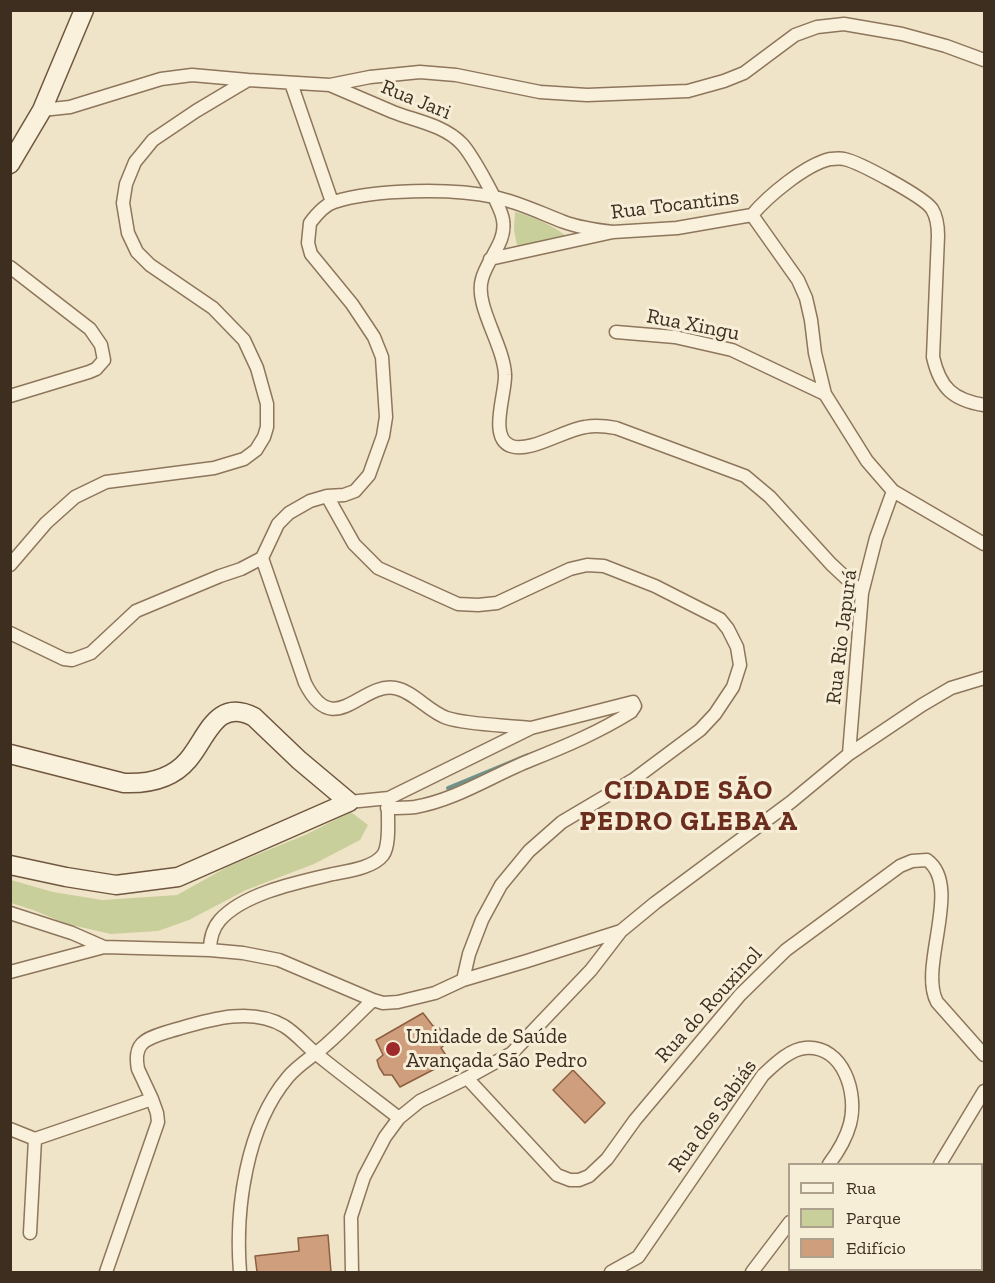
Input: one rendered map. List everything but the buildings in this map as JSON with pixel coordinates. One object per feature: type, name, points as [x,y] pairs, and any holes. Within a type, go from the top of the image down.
[{"type":"street","points":[[10,164],[42,110],[65,53],[85,13]]},
{"type":"street","points":[[42,110],[70,107],[161,79],[192,75],[330,85],[378,76],[420,72],[456,75],[540,92],[587,95],[688,91],[724,81],[744,72],[795,36],[818,27],[844,24],[902,34],[946,46],[984,60]]},
{"type":"street","points":[[10,564],[46,523],[75,497],[106,482],[214,468],[244,459],[256,450],[264,437],[267,427],[267,404],[257,369],[244,340],[213,308],[150,265],[137,252],[128,233],[123,203],[126,183],[135,162],[153,140],[248,80]]},
{"type":"street","points":[[291,83],[332,202]]},
{"type":"street","name":"Rua Jari","points":[[330,85],[394,112],[432,124],[450,134],[468,151],[493,197],[503,219],[503,229],[496,251],[490,259],[481,282],[481,292],[505,373],[498,427],[504,442],[520,448],[586,426],[604,426],[616,428],[734,471],[765,492],[800,527],[831,564],[862,593]]},
{"type":"street","name":"Rua Tocantins","points":[[490,259],[613,232],[677,228],[752,215],[761,204],[802,171],[813,165],[842,158],[855,162],[927,203],[937,220],[933,357],[936,369],[948,390],[958,399],[984,405]]},
{"type":"street","points":[[10,633],[64,659],[72,660],[83,657],[104,643],[136,611],[241,569],[262,558],[278,524],[289,513],[310,501],[355,491],[369,475],[386,417],[384,371],[380,350],[352,304],[318,265],[311,254],[308,243],[310,223],[332,202],[402,192],[435,192],[493,197],[521,204],[588,229],[613,232]]},
{"type":"street","points":[[752,215],[798,280],[806,298],[825,394],[867,461],[893,491],[984,544]]},
{"type":"street","points":[[10,267],[90,329],[101,345],[104,360],[96,369],[89,372],[10,396]]},
{"type":"street","name":"Rua Xingu","points":[[616,332],[675,337],[732,350],[825,394]]},
{"type":"street","name":"Rua Rio Japurá","points":[[849,754],[862,593],[876,538],[893,491]]},
{"type":"street","points":[[327,496],[354,544],[378,568],[458,604],[497,603],[570,569],[587,565],[604,566],[655,586],[720,619],[728,629],[736,647],[740,665],[733,687],[716,714],[700,730],[633,780],[562,822],[529,851],[501,885],[482,920],[469,954],[463,980]]},
{"type":"street","points":[[262,558],[305,683],[311,694],[324,706],[335,708],[356,702],[378,690],[396,688],[450,719],[531,728]]},
{"type":"street","points":[[352,1272],[351,1217],[364,1177],[385,1137],[399,1118],[420,1101],[499,1061],[525,1041],[591,970],[621,931],[791,802],[849,754],[951,688],[984,678]]},
{"type":"street","points":[[10,865],[116,885],[178,877],[349,802],[388,803],[414,807],[434,802],[581,740],[631,712],[635,706],[633,702],[622,704],[531,728],[388,803]]},
{"type":"street","points":[[10,754],[124,783],[140,784],[154,781],[179,768],[188,760],[207,730],[218,718],[227,713],[246,712],[349,802]]},
{"type":"street","points":[[210,950],[212,935],[219,921],[241,904],[261,894],[305,880],[374,863],[379,859],[387,845],[388,803]]},
{"type":"street","name":"Rua do Rouxinol","points":[[467,1078],[556,1175],[570,1180],[579,1180],[589,1176],[608,1159],[635,1120],[740,995],[786,950],[900,866],[921,860],[927,860],[939,872],[939,930],[931,982],[932,993],[937,1002],[984,1055]]},
{"type":"street","points":[[10,913],[72,933],[104,947]]},
{"type":"street","points":[[10,972],[104,947],[210,950],[279,960],[383,1003],[414,999],[435,993],[463,980],[621,931]]},
{"type":"street","points":[[240,1272],[238,1243],[244,1183],[263,1118],[277,1091],[289,1075],[373,1000]]},
{"type":"street","points":[[106,1272],[156,1131],[157,1113],[136,1062],[138,1047],[144,1041],[157,1035],[212,1020],[250,1017],[281,1024],[399,1118]]},
{"type":"street","name":"Rua dos Sabiás","points":[[611,1272],[639,1257],[763,1075],[780,1060],[804,1048],[815,1049],[838,1060],[851,1090],[850,1123],[841,1147],[830,1163]]},
{"type":"street","points":[[941,1163],[984,1091]]},
{"type":"street","points":[[10,1129],[35,1139],[152,1099]]},
{"type":"street","points":[[30,1233],[35,1139]]},
{"type":"street","points":[[753,1272],[788,1223]]},
{"type":"green space","points":[[515,212],[542,221],[566,236],[536,244],[517,245],[514,230]]},
{"type":"green space","points":[[351,812],[368,825],[360,840],[314,864],[246,890],[189,920],[158,931],[111,934],[67,924],[11,903],[11,880],[53,892],[102,900],[177,895],[229,866],[305,835]]},
{"type":"waterway","points":[[448,788],[528,755]]},
{"type":"place","name":"Unidade de Saúde Avançada São Pedro","points":[[393,1049]]},
{"type":"district","name":"CIDADE SÃO PEDRO GLEBA A","points":[[689,806]]}]
